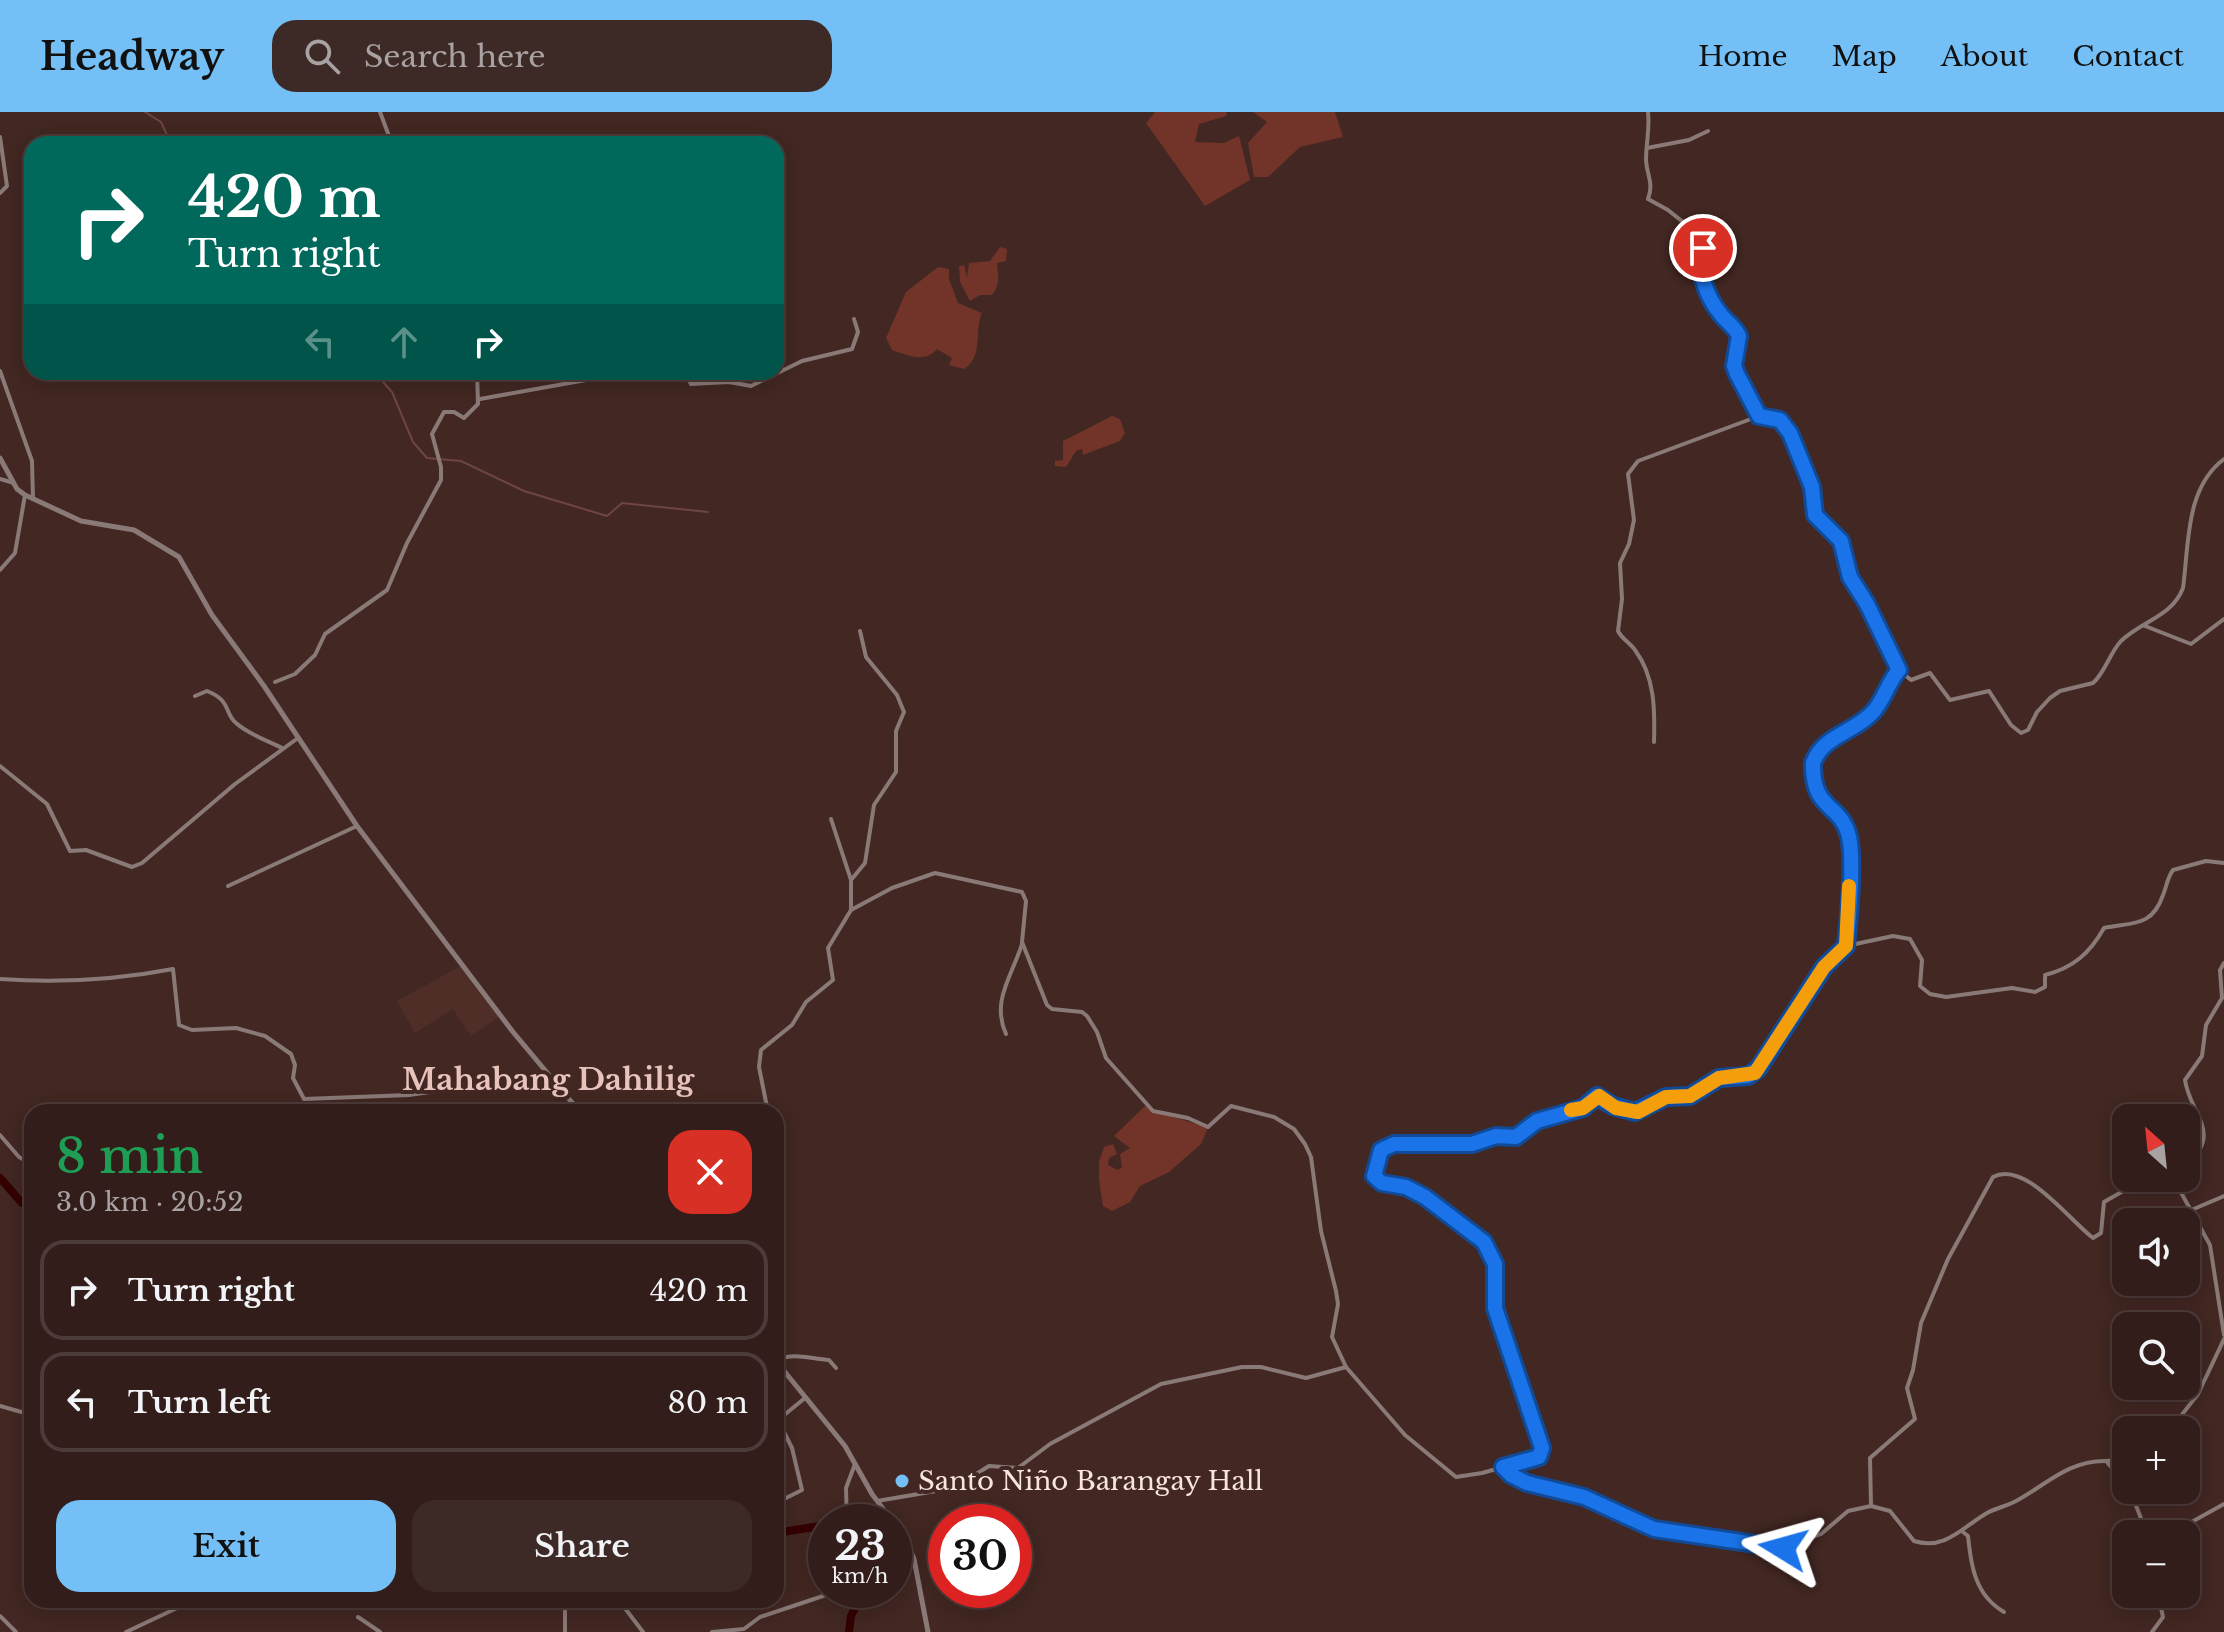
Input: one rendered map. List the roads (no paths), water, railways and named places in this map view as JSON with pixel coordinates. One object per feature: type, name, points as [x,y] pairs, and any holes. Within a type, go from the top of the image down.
[{"type":"street","points":[[380,112],[389,136]]},
{"type":"street","points":[[1648,112],[1646,161],[1652,183],[1648,199],[1668,210],[1704,239],[1700,271],[1718,312],[1737,331],[1739,336],[1734,366],[1759,416]]},
{"type":"street","points":[[1647,148],[1689,140],[1708,131]]},
{"type":"street","points":[[0,137],[7,186],[0,193]]},
{"type":"street","points":[[784,370],[802,361],[852,349],[858,332],[854,319]]},
{"type":"street","points":[[0,371],[32,461],[33,499]]},
{"type":"street","points":[[270,684],[298,671],[315,655],[325,634],[387,590],[407,543],[441,480],[441,467],[432,434],[440,414],[448,411],[468,417],[480,399],[478,380]]},
{"type":"street","points":[[480,399],[586,380]]},
{"type":"street","points":[[689,380],[696,386],[723,382],[751,386],[763,380]]},
{"type":"street","points":[[1654,742],[1656,716],[1649,679],[1634,648],[1618,631],[1622,599],[1620,563],[1629,544],[1634,520],[1628,474],[1630,468],[1647,456],[1759,416],[1780,420],[1790,433],[1812,487],[1815,515],[1841,541],[1850,577],[1867,604],[1899,670],[1911,680],[1930,673],[1950,700],[1989,691],[2011,725],[2021,733],[2025,732],[2050,698],[2060,691],[2093,683],[2104,671],[2118,645],[2173,605],[2180,594],[2193,506],[2211,471],[2224,459]]},
{"type":"street","points":[[0,458],[25,495],[81,521],[134,530],[179,557],[212,615],[270,684],[298,738],[357,826],[573,1104]]},
{"type":"street","points":[[0,479],[14,483]]},
{"type":"street","points":[[0,570],[15,553],[25,495]]},
{"type":"street","points":[[2145,626],[2191,644],[2224,619]]},
{"type":"street","points":[[851,880],[865,863],[874,805],[896,772],[896,731],[904,712],[897,695],[866,657],[860,631]]},
{"type":"street","points":[[1846,946],[1850,842],[1844,823],[1819,797],[1813,763],[1827,742],[1873,712],[1887,684],[1899,670]]},
{"type":"street","points":[[195,696],[207,691],[216,695],[228,706],[236,723],[282,748]]},
{"type":"street","points":[[0,766],[47,804],[70,851],[86,850],[132,867],[142,863],[166,840],[298,738]]},
{"type":"street","points":[[766,1104],[759,1067],[761,1050],[792,1025],[806,1002],[833,980],[828,948],[851,910],[851,880],[831,819]]},
{"type":"street","points":[[228,886],[357,826]]},
{"type":"street","points":[[1022,942],[1047,1005],[1082,1012],[1087,1016],[1097,1032],[1106,1058],[1153,1111],[1188,1118],[1208,1127],[1231,1106],[1274,1117],[1294,1129],[1311,1157],[1321,1231],[1338,1304],[1332,1337],[1346,1367],[1405,1435],[1450,1473],[1461,1477],[1539,1457],[1542,1448],[1495,1308],[1492,1257],[1474,1233],[1450,1219],[1425,1197],[1406,1187],[1377,1180],[1374,1170],[1381,1150],[1394,1144],[1472,1144],[1496,1136],[1510,1138],[1539,1120],[1583,1108],[1597,1096],[1613,1106],[1635,1112],[1666,1097],[1690,1096],[1719,1078],[1751,1075],[1758,1069],[1824,967],[1846,946],[1907,937],[1914,942],[1921,956],[1920,986],[1941,997],[2012,988],[2037,992],[2045,987],[2045,975],[2062,971],[2076,962],[2098,942],[2104,928],[2139,923],[2147,918],[2161,901],[2173,870],[2206,861],[2224,863]]},
{"type":"street","points":[[851,910],[913,880],[935,873],[1022,892],[1026,901],[1022,942],[1000,1003],[999,1017],[1006,1034]]},
{"type":"street","points":[[2193,1104],[2185,1080],[2202,1056],[2206,1025],[2222,998],[2220,970],[2224,963]]},
{"type":"street","points":[[0,979],[39,982],[126,978],[173,969],[179,1025],[192,1030],[253,1030],[265,1036],[291,1054],[295,1065],[293,1078],[304,1099],[409,1095],[549,1075]]},
{"type":"street","points":[[2200,1124],[2204,1136],[2200,1151]]},
{"type":"street","points":[[0,1135],[24,1160]]},
{"type":"street","points":[[1871,1506],[1870,1458],[1915,1419],[1907,1388],[1921,1323],[1945,1265],[1993,1177],[2010,1175],[2032,1184],[2093,1238],[2101,1233],[2104,1202],[2122,1192]]},
{"type":"street","points":[[2196,1208],[2224,1196]]},
{"type":"street","points":[[2181,1416],[2198,1394],[2218,1358],[2224,1337],[2212,1252],[2200,1231]]},
{"type":"street","points":[[784,1358],[798,1354],[814,1360],[829,1360],[836,1368]]},
{"type":"street","points":[[877,1501],[954,1488],[978,1470],[989,1466],[1018,1468],[1050,1444],[1161,1384],[1242,1367],[1261,1367],[1306,1378],[1346,1367]]},
{"type":"street","points":[[784,1371],[845,1446],[877,1501],[898,1526],[914,1559],[928,1632]]},
{"type":"street","points":[[784,1415],[805,1398]]},
{"type":"street","points":[[0,1406],[24,1413]]},
{"type":"street","points":[[784,1432],[792,1448],[802,1490],[784,1499]]},
{"type":"street","points":[[1503,1467],[1527,1483],[1584,1497],[1654,1529],[1783,1548],[1816,1537],[1848,1511],[1871,1506],[1890,1511],[1910,1539],[1919,1543],[1940,1541],[1963,1532],[1988,1513],[2016,1501],[2057,1474],[2087,1462],[2112,1460]]},
{"type":"street","points":[[2106,1461],[2112,1468]]},
{"type":"street","points":[[847,1504],[846,1488],[855,1464]]},
{"type":"street","points":[[2195,1520],[2224,1504]]},
{"type":"street","points":[[1963,1532],[1968,1536],[1971,1567],[1976,1581],[1991,1602],[2004,1612]]},
{"type":"street","points":[[712,1632],[744,1629],[760,1617],[808,1601]]},
{"type":"street","points":[[126,1632],[177,1608]]},
{"type":"street","points":[[565,1608],[565,1632]]},
{"type":"street","points":[[625,1608],[643,1632]]},
{"type":"street","points":[[2152,1632],[2163,1617],[2160,1608]]},
{"type":"street","points":[[0,1616],[16,1632]]},
{"type":"street","points":[[358,1617],[380,1632]]},
{"type":"waterway","points":[[145,112],[161,122],[167,136]]},
{"type":"waterway","points":[[381,380],[392,392],[413,442],[427,458],[461,461],[524,491],[607,516],[622,503],[708,512]]},
{"type":"waterway","points":[[0,1178],[24,1203]]},
{"type":"waterway","points":[[784,1532],[808,1528]]},
{"type":"waterway","points":[[849,1632],[855,1608]]},
{"type":"place","name":"Santo Niño Barangay Hall","points":[[902,1481]]},
{"type":"district","name":"Mahabang Dahilig","points":[[548,1079]]}]
